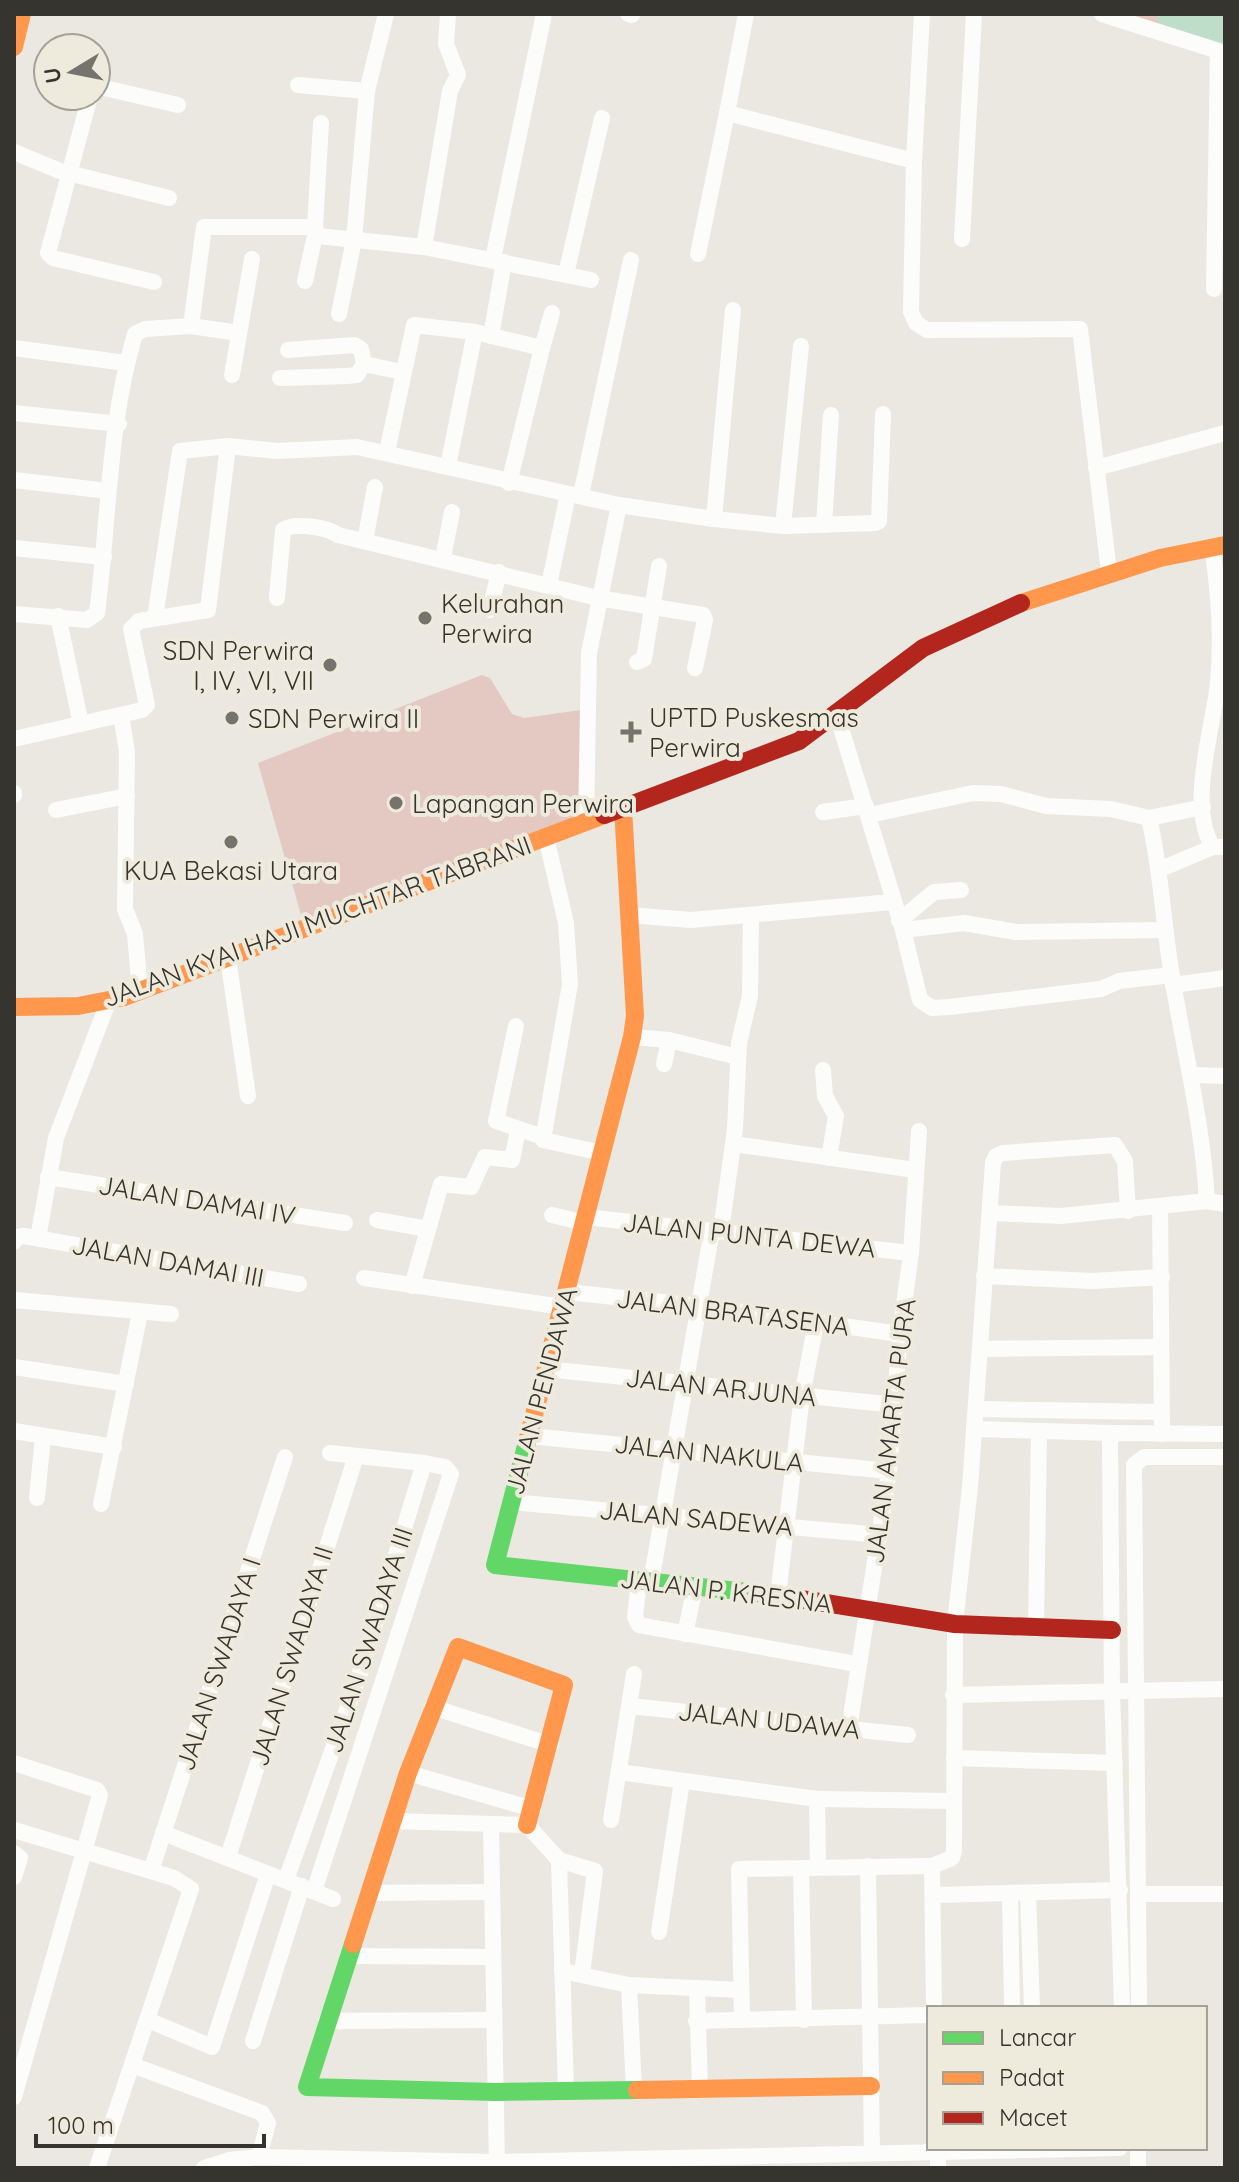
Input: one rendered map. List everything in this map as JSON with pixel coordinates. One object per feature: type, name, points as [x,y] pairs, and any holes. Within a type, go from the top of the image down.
[{"type":"street","points":[[14,47],[22,14]]},
{"type":"street","points":[[339,314],[354,240],[367,91],[386,14]]},
{"type":"street","points":[[424,247],[450,91],[458,75],[446,44],[448,14]]},
{"type":"street","points":[[448,466],[483,334],[544,14]]},
{"type":"street","points":[[698,254],[746,14]]},
{"type":"street","points":[[922,14],[914,161],[911,312],[916,323],[927,330],[1080,329],[1109,572]]},
{"type":"street","points":[[962,239],[974,14]]},
{"type":"street","points":[[1102,14],[1222,52],[1214,289]]},
{"type":"street","points":[[298,85],[367,91]]},
{"type":"street","points":[[112,90],[178,105]]},
{"type":"street","points":[[86,112],[72,174],[48,253],[53,258],[154,282]]},
{"type":"street","points":[[727,113],[914,161]]},
{"type":"street","points":[[566,274],[602,118]]},
{"type":"street","points":[[305,281],[316,232],[321,123]]},
{"type":"street","points":[[14,152],[72,174],[169,198]]},
{"type":"street","points":[[191,326],[202,230],[208,225],[316,232],[354,240],[424,247],[591,280]]},
{"type":"street","points":[[232,375],[252,259]]},
{"type":"street","points":[[549,585],[575,494],[631,260]]},
{"type":"street","points":[[714,519],[733,310]]},
{"type":"street","points":[[509,483],[552,313]]},
{"type":"street","points":[[387,452],[414,325],[483,334],[542,348]]},
{"type":"street","points":[[14,614],[94,619],[126,363],[135,334],[145,329],[191,326],[238,333]]},
{"type":"street","points":[[280,378],[357,375],[364,364],[361,349],[354,345],[288,350]]},
{"type":"street","points":[[783,526],[801,346]]},
{"type":"street","points":[[14,348],[126,363]]},
{"type":"street","points":[[364,364],[402,372]]},
{"type":"street","points":[[14,413],[119,424]]},
{"type":"street","points":[[155,618],[180,451],[228,446],[277,451],[343,446],[387,452],[509,483],[619,505],[783,526],[824,525],[879,521],[883,414]]},
{"type":"street","points":[[824,525],[831,415]]},
{"type":"street","points":[[1096,468],[1225,433]]},
{"type":"street","points":[[14,739],[142,710],[147,705],[131,629],[133,623],[208,610],[228,446]]},
{"type":"street","points":[[14,480],[108,491]]},
{"type":"street","points":[[365,541],[375,487]]},
{"type":"street","points":[[586,822],[589,653],[619,505]]},
{"type":"street","points":[[443,558],[452,512]]},
{"type":"street","points":[[277,598],[285,527],[332,530],[365,541],[598,598],[705,617],[695,668]]},
{"type":"street","points":[[1161,869],[1219,847],[1202,826],[1217,738],[1218,546]]},
{"type":"street","name":"JALAN KYAI HAJI MUCHTAR TABRANI","points":[[14,1007],[37,1009],[109,1000],[140,991],[799,741],[923,648],[1038,595],[1109,572],[1218,546]]},
{"type":"street","points":[[14,548],[104,557]]},
{"type":"street","points":[[637,662],[644,659],[659,566]]},
{"type":"street","points":[[490,610],[499,572]]},
{"type":"street","points":[[58,616],[81,724]]},
{"type":"street","points":[[121,715],[127,752],[125,909],[135,934],[140,991]]},
{"type":"street","points":[[837,715],[868,811],[920,1000],[932,1008],[1101,989],[1119,981],[1225,978]]},
{"type":"street","points":[[823,812],[868,811],[973,793],[1001,794],[1046,806],[1111,809],[1149,818],[1203,807]]},
{"type":"street","points":[[56,810],[127,796]]},
{"type":"street","name":"JALAN PENDAWA","points":[[495,1565],[632,1037],[635,1016],[623,808]]},
{"type":"street","points":[[1149,818],[1161,869],[1165,930],[1192,1075],[1207,1201]]},
{"type":"street","points":[[546,837],[566,923],[570,984],[543,1137],[546,1143],[602,1153]]},
{"type":"street","points":[[901,925],[934,892],[961,890]]},
{"type":"street","points":[[629,915],[691,920],[892,902]]},
{"type":"street","points":[[751,915],[750,996],[738,1057],[734,1144],[700,1306],[662,1515],[636,1622],[685,1634],[857,1664]]},
{"type":"street","points":[[901,925],[964,923],[1016,932],[1165,930]]},
{"type":"street","points":[[228,958],[248,1096]]},
{"type":"street","name":"JALAN DAMAI III","points":[[38,1238],[55,1143],[109,1000]]},
{"type":"street","points":[[516,1026],[496,1121],[543,1137]]},
{"type":"street","points":[[632,1037],[669,1040],[738,1057]]},
{"type":"street","points":[[664,1064],[669,1040]]},
{"type":"street","points":[[823,1070],[825,1096],[836,1116],[829,1158]]},
{"type":"street","points":[[1192,1075],[1225,1076]]},
{"type":"street","points":[[412,1286],[441,1184],[471,1187],[485,1157],[513,1159],[518,1130]]},
{"type":"street","name":"JALAN AMARTA PURA","points":[[849,1729],[889,1471],[900,1334],[911,1253],[919,1131]]},
{"type":"street","points":[[734,1144],[915,1170]]},
{"type":"street","points":[[742,2020],[739,1869],[932,1866],[945,1863],[954,1851],[955,1624],[996,1156],[1115,1145],[1125,1161],[1128,1211]]},
{"type":"street","name":"JALAN DAMAI IV","points":[[48,1177],[345,1223]]},
{"type":"street","points":[[990,1213],[1061,1216],[1207,1201],[1225,1204]]},
{"type":"street","points":[[1160,1207],[1162,1434]]},
{"type":"street","name":"JALAN PUNTA DEWA","points":[[552,1215],[911,1253]]},
{"type":"street","points":[[377,1220],[428,1229]]},
{"type":"street","name":"JALAN DAMAI III","points":[[14,1242],[17,1237],[38,1238],[299,1284]]},
{"type":"street","points":[[984,1276],[1093,1281],[1162,1277]]},
{"type":"street","name":"JALAN BRATASENA","points":[[364,1278],[412,1286],[565,1299],[700,1306],[900,1334]]},
{"type":"street","points":[[14,1300],[171,1314]]},
{"type":"street","points":[[101,1504],[140,1313]]},
{"type":"street","points":[[778,1595],[802,1396],[816,1323]]},
{"type":"street","points":[[980,1349],[1161,1347]]},
{"type":"street","points":[[14,1367],[126,1384]]},
{"type":"street","name":"JALAN ARJUNA","points":[[546,1369],[686,1381],[895,1405]]},
{"type":"street","points":[[976,1409],[1161,1412]]},
{"type":"street","points":[[974,1429],[1225,1434]]},
{"type":"street","points":[[14,1431],[114,1447]]},
{"type":"street","points":[[1036,1629],[1039,1432]]},
{"type":"street","points":[[1113,1433],[1109,1451],[1112,1691],[1122,2006]]},
{"type":"street","points":[[37,1498],[43,1436]]},
{"type":"street","name":"JALAN NAKULA","points":[[529,1436],[889,1471]]},
{"type":"street","points":[[253,2041],[301,1886],[451,1474],[445,1467],[424,1463],[330,1453]]},
{"type":"street","name":"JALAN SWADAYA II","points":[[228,1857],[356,1456]]},
{"type":"street","name":"JALAN SWADAYA I","points":[[151,1871],[285,1457]]},
{"type":"street","points":[[1139,2006],[1141,1894],[1135,1690],[1134,1465],[1144,1457],[1225,1457]]},
{"type":"street","name":"JALAN SWADAYA III","points":[[301,1886],[360,1673],[424,1463]]},
{"type":"street","name":"JALAN SADEWA","points":[[511,1502],[880,1535]]},
{"type":"street","name":"JALAN P. KRESNA","points":[[495,1565],[778,1595],[955,1624],[1112,1630]]},
{"type":"street","points":[[685,1634],[695,1587]]},
{"type":"street","points":[[530,1817],[565,1687],[563,1683],[476,1651],[455,1649],[408,1773],[307,2087],[495,2092],[871,2086]]},
{"type":"street","points":[[611,1820],[634,1674]]},
{"type":"street","points":[[953,1695],[1225,1689]]},
{"type":"street","name":"JALAN UDAWA","points":[[630,1706],[908,1735]]},
{"type":"street","points":[[432,1707],[551,1745]]},
{"type":"street","points":[[954,1758],[1115,1763]]},
{"type":"street","points":[[14,1763],[97,1790],[100,1800],[14,2097]]},
{"type":"street","points":[[619,1772],[817,1799],[953,1801]]},
{"type":"street","points":[[408,1773],[530,1817],[559,1860],[566,2091]]},
{"type":"street","points":[[659,1932],[682,1781]]},
{"type":"street","points":[[817,1799],[818,1867]]},
{"type":"street","points":[[392,1821],[491,1824],[530,1817]]},
{"type":"street","points":[[491,1824],[497,2165]]},
{"type":"street","points":[[14,1830],[151,1871],[188,1884],[191,1892],[97,2168]]},
{"type":"street","points":[[163,1833],[333,1899]]},
{"type":"street","points":[[14,1853],[20,1860],[14,1877]]},
{"type":"street","points":[[559,1860],[595,1871],[582,1974]]},
{"type":"street","points":[[868,1866],[872,2153]]},
{"type":"street","points":[[932,1866],[934,2006]]},
{"type":"street","points":[[801,1869],[804,2020]]},
{"type":"street","points":[[148,2020],[212,2047],[268,1874]]},
{"type":"street","points":[[934,1895],[1120,1890]]},
{"type":"street","points":[[368,1893],[492,1892]]},
{"type":"street","points":[[1010,1893],[1012,2006]]},
{"type":"street","points":[[1028,1893],[1032,2006]]},
{"type":"street","points":[[1141,1894],[1225,1894]]},
{"type":"street","points":[[351,1956],[493,1957]]},
{"type":"street","points":[[562,1971],[629,1985],[741,1990]]},
{"type":"street","points":[[629,1985],[634,2091]]},
{"type":"street","points":[[697,1989],[700,2089]]},
{"type":"street","points":[[696,2021],[927,2015]]},
{"type":"street","points":[[326,2021],[494,2020]]},
{"type":"street","points":[[132,2065],[262,2113],[268,2123],[259,2157]]},
{"type":"street","points":[[204,2168],[229,2160],[259,2157],[343,2163],[497,2165],[872,2153],[938,2156],[1004,2150]]},
{"type":"shaded area","points":[[1102,14],[1225,15],[1225,53]]},
{"type":"shaded area","name":"Lapangan Perwira","points":[[482,675],[490,678],[512,714],[524,718],[588,709],[586,822],[305,929],[258,763]]},
{"type":"waterway","points":[[1170,14],[1225,32]]},
{"type":"traffic: fast","points":[[528,1438],[495,1565],[776,1595]]},
{"type":"traffic: fast","points":[[353,1944],[307,2087],[495,2092],[637,2090]]},
{"type":"traffic: slow","points":[[14,47],[22,14]]},
{"type":"traffic: slow","points":[[1021,603],[1160,558],[1225,545]]},
{"type":"traffic: slow","points":[[528,1438],[632,1037],[635,1016],[623,808]]},
{"type":"traffic: slow","points":[[14,1007],[78,1006],[124,997],[604,815]]},
{"type":"traffic: slow","points":[[353,1944],[408,1773],[458,1647],[564,1685],[527,1825]]},
{"type":"traffic: slow","points":[[637,2090],[871,2086]]},
{"type":"traffic: jam","points":[[604,815],[799,741],[923,648],[1021,603]]},
{"type":"traffic: jam","points":[[776,1595],[955,1624],[1112,1630]]},
{"type":"place","name":"Kelurahan Perwira","points":[[425,618]]},
{"type":"place","name":"SDN Perwira I, IV, VI, VII","points":[[330,665]]},
{"type":"place","name":"SDN Perwira II","points":[[232,718]]},
{"type":"place","name":"UPTD Puskesmas Perwira","points":[[631,732]]},
{"type":"place","name":"Lapangan Perwira","points":[[396,803]]},
{"type":"place","name":"KUA Bekasi Utara","points":[[231,842]]}]
